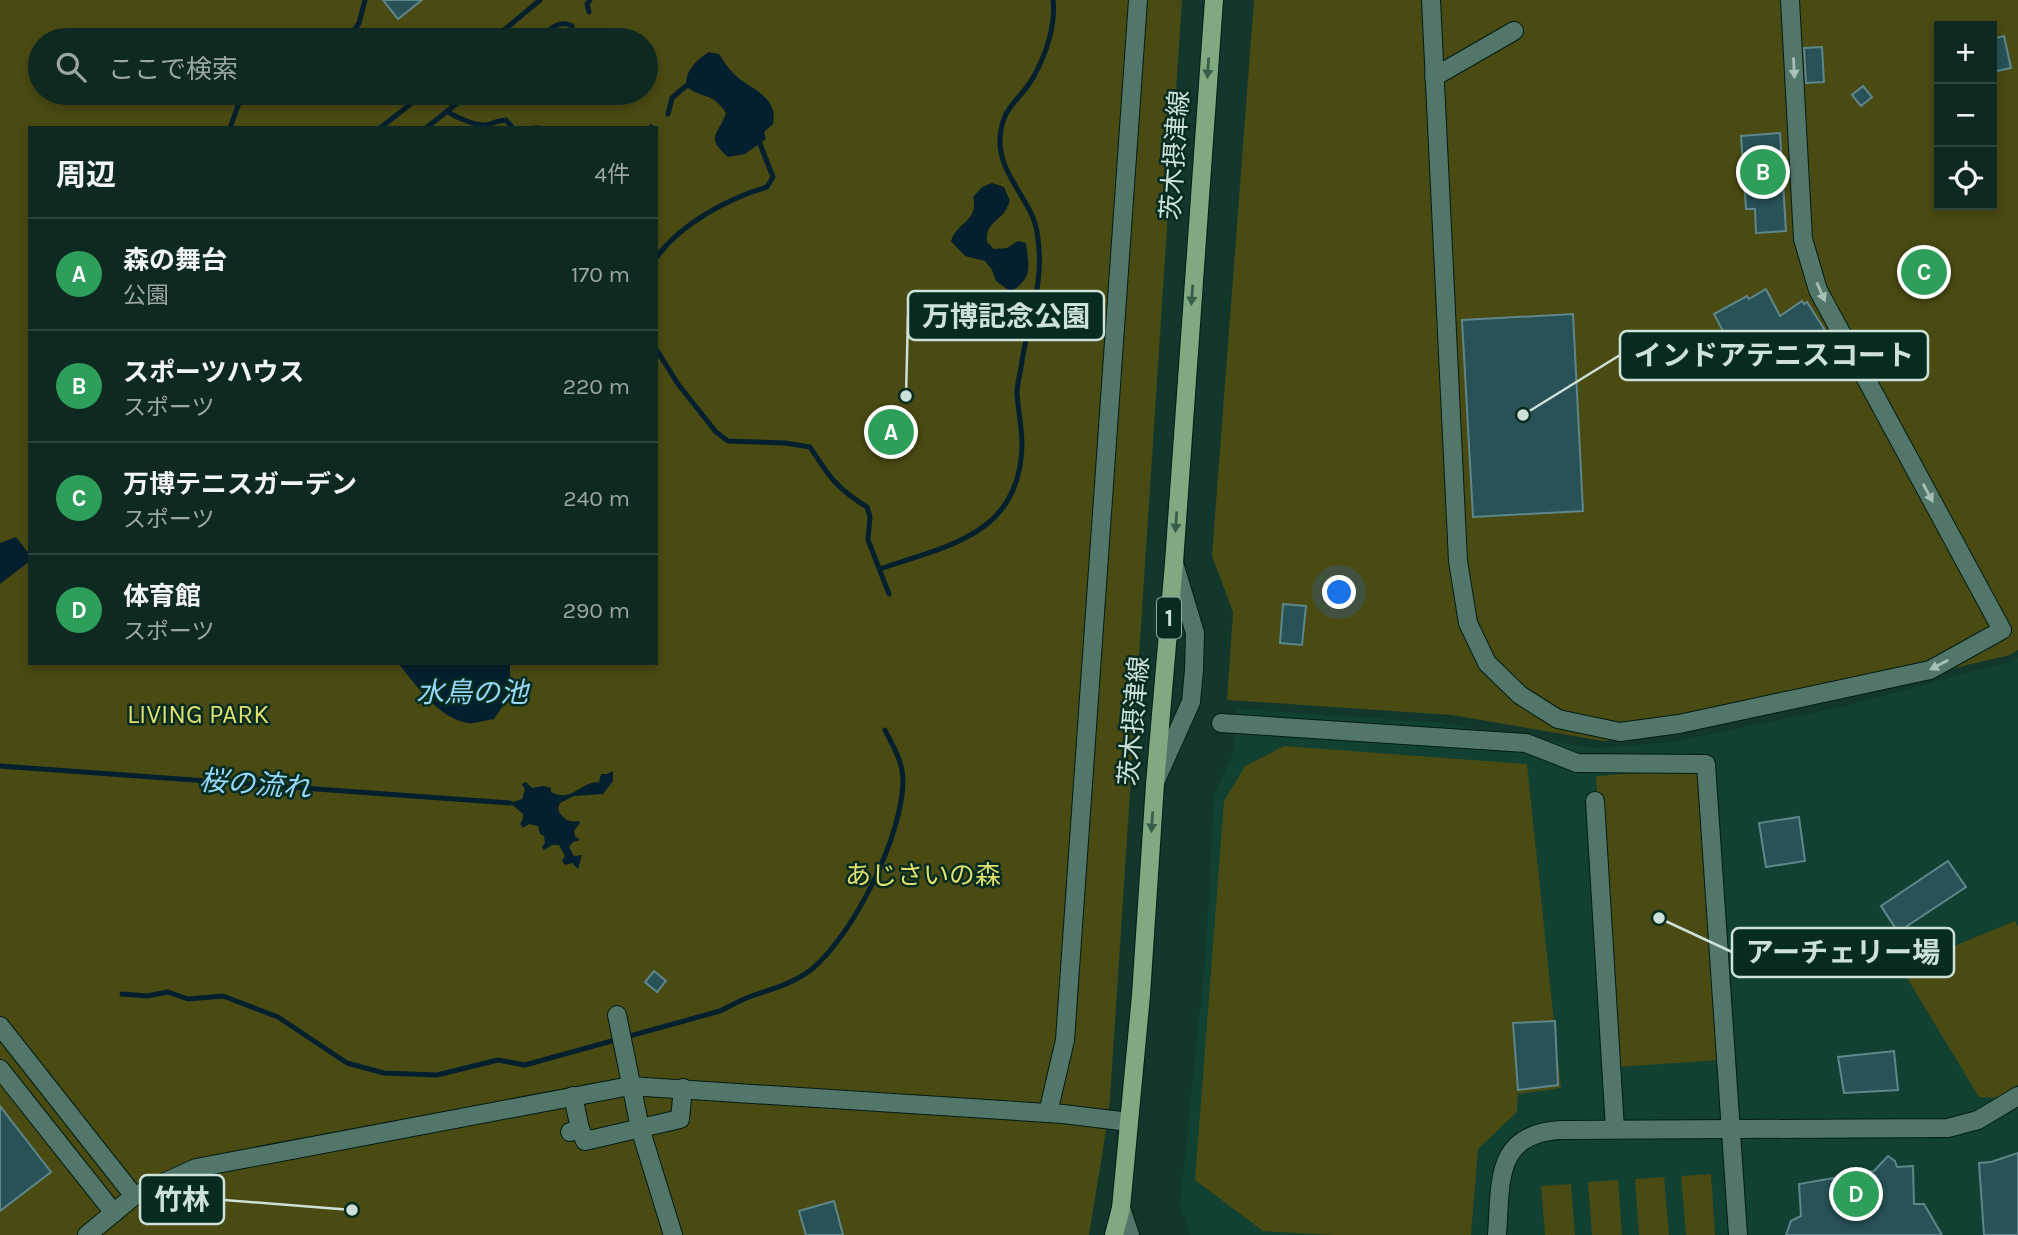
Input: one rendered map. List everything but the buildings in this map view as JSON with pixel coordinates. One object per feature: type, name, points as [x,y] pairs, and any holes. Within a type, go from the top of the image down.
[{"type":"main road","name":"茨木摂津線","points":[[1114,1235],[1121,1208],[1142,995],[1155,784],[1174,563],[1214,0]]},
{"type":"street","points":[[1048,1113],[1065,1040],[1138,0]]},
{"type":"street","points":[[1431,0],[1458,561],[1468,623],[1487,663],[1520,695],[1558,719],[1620,732],[1679,724],[1930,670],[2010,626],[1818,290],[1803,239],[1790,0]]},
{"type":"street","points":[[1434,76],[1514,32]]},
{"type":"street","points":[[1155,784],[1191,702],[1194,670],[1195,633],[1174,563]]},
{"type":"street","points":[[1221,723],[1526,743],[1577,763],[1706,764],[1738,1235]]},
{"type":"street","points":[[1595,801],[1615,1129]]},
{"type":"street","points":[[617,1015],[640,1128],[673,1235]]},
{"type":"street","points":[[0,1026],[134,1196]]},
{"type":"street","points":[[0,1069],[114,1213]]},
{"type":"street","points":[[87,1235],[134,1196],[196,1168],[630,1086],[1048,1113],[1129,1122]]},
{"type":"street","points":[[572,1096],[575,1130],[585,1141],[680,1119],[683,1088]]},
{"type":"street","points":[[1497,1235],[1502,1169],[1510,1152],[1532,1133],[1546,1130],[1615,1129],[1948,1128],[1978,1120],[2018,1096]]},
{"type":"street","points":[[1121,1208],[1130,1235]]},
{"type":"shaded area","points":[[2018,657],[2018,1235],[1191,1235],[1180,1205],[1206,950],[1214,795],[1233,753],[1237,709],[1442,723],[1595,748],[1673,742],[1842,707],[2013,661]]},
{"type":"green space","points":[[0,0],[1182,0],[1110,1098],[1089,1235],[0,1235]]},
{"type":"green space","points":[[1254,0],[2018,0],[2018,650],[2010,655],[1671,735],[1603,741],[1452,715],[1227,700],[1233,612],[1212,556]]},
{"type":"green space","points":[[1284,746],[1527,764],[1561,1088],[1518,1094],[1517,1112],[1478,1149],[1471,1235],[1332,1235],[1263,1231],[1195,1180],[1224,801],[1245,766]]},
{"type":"green space","points":[[1700,768],[1721,1060],[1617,1067],[1596,776]]},
{"type":"green space","points":[[2015,921],[2018,926],[2018,1085],[1998,1098],[1979,1097],[1901,968]]},
{"type":"green space","points":[[1711,1174],[1715,1235],[1686,1235],[1681,1176]]},
{"type":"green space","points":[[1664,1177],[1669,1235],[1639,1235],[1635,1179]]},
{"type":"green space","points":[[1618,1180],[1622,1235],[1592,1235],[1588,1182]]},
{"type":"green space","points":[[1571,1184],[1575,1235],[1545,1235],[1541,1186]]},
{"type":"water","points":[[709,52],[719,54],[739,79],[767,99],[774,114],[773,124],[764,132],[766,139],[745,154],[728,157],[721,150],[715,135],[726,113],[716,101],[686,86],[687,75],[692,66]]},
{"type":"water","points":[[992,183],[1004,187],[1010,201],[1003,214],[990,227],[987,242],[994,249],[1007,248],[1018,241],[1026,243],[1028,271],[1023,282],[1011,292],[996,281],[985,261],[965,256],[951,241],[971,216],[973,197],[982,187]]},
{"type":"water","points":[[16,537],[28,552],[28,563],[0,584],[0,543]]},
{"type":"water","name":"水鳥の池","points":[[400,665],[510,665],[510,695],[494,719],[467,723],[456,720],[437,707]]},
{"type":"water","points":[[613,771],[613,781],[603,794],[574,796],[560,803],[558,809],[566,820],[580,823],[574,831],[580,840],[569,847],[574,856],[582,855],[578,869],[572,863],[565,865],[562,861],[565,856],[559,845],[552,845],[544,850],[544,836],[540,834],[538,826],[529,824],[523,828],[520,824],[523,814],[510,803],[522,799],[525,790],[522,784],[526,782],[532,788],[543,786],[551,788],[551,792],[565,795],[599,782],[601,774]]},
{"type":"waterway","points":[[355,28],[365,0]]},
{"type":"waterway","points":[[506,28],[540,0]]},
{"type":"waterway","points":[[589,12],[587,4],[590,0]]},
{"type":"waterway","points":[[880,569],[955,543],[976,532],[994,517],[1009,499],[1018,475],[1022,445],[1017,390],[1038,284],[1039,250],[1034,220],[1004,164],[1000,139],[1004,118],[1029,85],[1046,49],[1053,19],[1053,0]]},
{"type":"waterway","points":[[553,28],[562,24],[572,26]]},
{"type":"waterway","points":[[668,114],[672,98],[686,86]]},
{"type":"waterway","points":[[231,126],[238,105]]},
{"type":"waterway","points":[[383,126],[410,105]]},
{"type":"waterway","points":[[429,126],[455,105]]},
{"type":"waterway","points":[[447,111],[480,125],[506,120],[511,126]]},
{"type":"waterway","points":[[658,256],[678,234],[706,214],[767,187],[773,177],[760,144]]},
{"type":"waterway","points":[[658,352],[678,384],[716,432],[728,441],[785,443],[810,447],[834,481],[867,507],[870,517],[868,540],[889,594]]},
{"type":"waterway","points":[[122,994],[147,996],[168,992],[188,999],[223,996],[278,1017],[347,1063],[384,1073],[437,1075],[498,1060],[525,1065],[720,1011],[790,982],[812,969],[828,953],[859,908],[885,855],[901,802],[901,767],[885,730]]},
{"type":"waterway","name":"桜の流れ","points":[[0,766],[510,803]]},
{"type":"place","name":"スポーツハウス","points":[[1763,172]]},
{"type":"place","name":"万博テニスガーデン","points":[[1924,272]]},
{"type":"place","name":"万博記念公園","points":[[906,396]]},
{"type":"place","name":"インドアテニスコート","points":[[1523,415]]},
{"type":"place","name":"森の舞台","points":[[891,432]]},
{"type":"place","name":"アーチェリー場","points":[[1659,918]]},
{"type":"place","name":"体育館","points":[[1856,1194]]},
{"type":"place","name":"竹林","points":[[352,1210]]},
{"type":"park label","name":"LIVING PARK","points":[[198,714]]},
{"type":"park label","name":"あじさいの森","points":[[923,875]]}]
